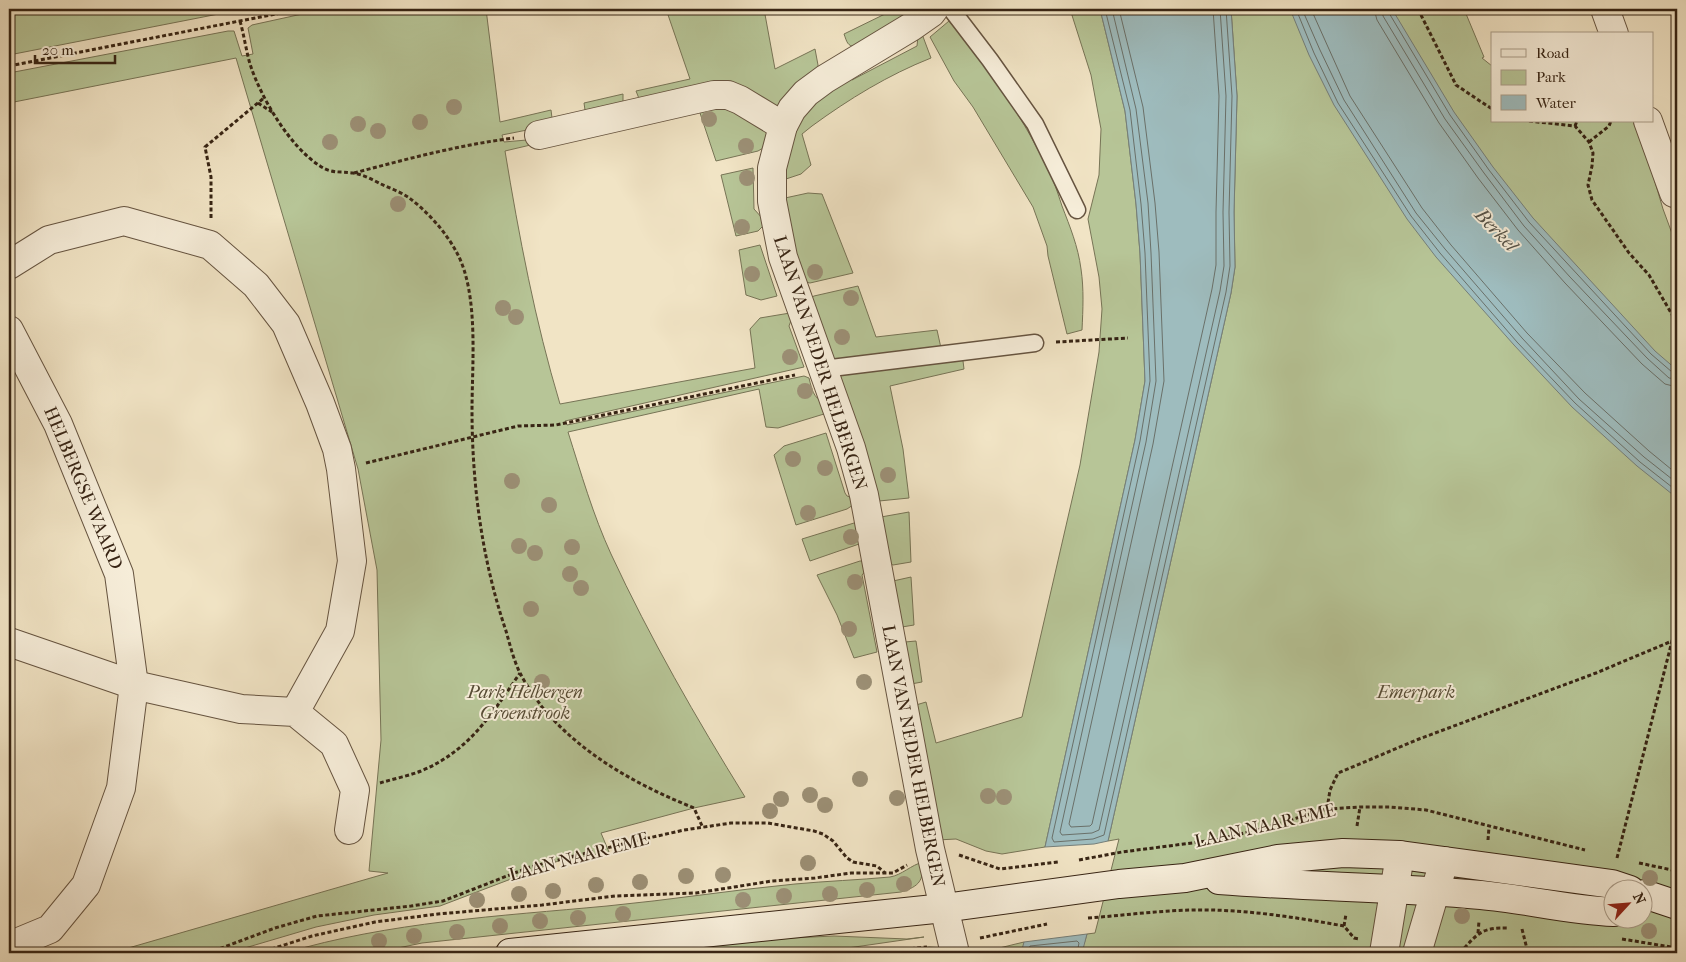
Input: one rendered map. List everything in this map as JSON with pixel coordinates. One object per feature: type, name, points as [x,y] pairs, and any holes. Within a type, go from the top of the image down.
[{"type":"street","name":"LAAN VAN NEDER HELBERGEN","points":[[934,9],[911,27],[825,79],[806,93],[792,109],[783,126],[772,168],[772,202],[783,257],[851,448],[864,494],[931,855],[954,948]]},
{"type":"street","points":[[1605,9],[1613,32]]},
{"type":"street","points":[[539,135],[714,94],[734,97],[783,126]]},
{"type":"street","points":[[1648,122],[1674,193],[1677,194]]},
{"type":"street","points":[[9,265],[49,240],[124,221],[210,245],[256,285],[286,324],[320,403],[342,469],[352,561],[340,631],[295,712]]},
{"type":"street","name":"HELBERGSE WAARD","points":[[9,330],[58,424],[119,574],[134,685],[122,788],[86,885],[50,929],[9,946]]},
{"type":"street","points":[[9,642],[134,685],[241,709],[295,712],[334,744],[355,790],[349,830]]},
{"type":"street","name":"LAAN NAAR EME","points":[[510,953],[944,908],[1118,884],[1185,878],[1278,859],[1342,854],[1400,855],[1604,883]]},
{"type":"street","points":[[1384,953],[1400,855]]},
{"type":"street","points":[[1417,953],[1444,861]]},
{"type":"street","name":"LAAN NAAR EME","points":[[1185,878],[1281,885],[1338,886],[1482,895],[1604,911]]},
{"type":"street","points":[[1654,897],[1677,905]]},
{"type":"street","points":[[1654,915],[1677,916]]},
{"type":"lane","points":[[951,9],[990,60],[1034,124],[1078,210]]},
{"type":"lane","points":[[823,369],[1035,343]]},
{"type":"path","points":[[9,66],[301,9]]},
{"type":"path","points":[[1418,9],[1456,85],[1491,108]]},
{"type":"path","points":[[240,21],[250,63],[257,82],[283,129],[320,166],[336,173],[353,173],[468,144],[539,135]]},
{"type":"path","points":[[210,245],[212,177],[205,147],[265,97]]},
{"type":"path","points":[[258,103],[273,113]]},
{"type":"path","points":[[1538,122],[1575,126],[1589,142],[1593,153],[1588,185],[1592,200],[1628,253],[1649,275],[1677,323]]},
{"type":"path","points":[[1575,126],[1577,122]]},
{"type":"path","points":[[1589,142],[1609,126],[1611,122]]},
{"type":"path","points":[[353,173],[374,180],[407,197],[440,227],[457,253],[467,281],[472,310],[472,436],[481,526],[486,557],[499,610],[520,673],[542,706],[567,733],[597,758],[658,793],[694,808],[703,828]]},
{"type":"path","points":[[1035,343],[1128,338]]},
{"type":"path","points":[[342,469],[518,426],[556,425],[823,369]]},
{"type":"path","points":[[1625,860],[1617,858],[1677,627]]},
{"type":"path","points":[[1327,809],[1330,790],[1338,774],[1419,739],[1596,673],[1672,641],[1677,643]]},
{"type":"path","points":[[355,790],[421,771],[448,756],[474,736],[520,673]]},
{"type":"path","name":"LAAN NAAR EME","points":[[1073,861],[1122,852],[1215,840],[1257,830],[1327,809],[1390,807],[1426,810],[1589,852]]},
{"type":"path","name":"LAAN NAAR EME","points":[[208,953],[275,928],[317,916],[443,901],[530,867],[684,830],[731,823],[768,822],[814,831],[823,834],[833,841],[847,858],[853,862],[877,866],[885,873]]},
{"type":"path","name":"LAAN NAAR EME","points":[[259,953],[312,936],[375,922],[615,896],[696,893],[772,881],[851,873],[894,873],[918,857],[943,852],[952,853],[1000,869],[1063,862]]},
{"type":"path","points":[[1634,862],[1677,871]]},
{"type":"path","points":[[1082,919],[1144,912],[1210,910],[1254,913],[1344,926]]},
{"type":"path","points":[[872,953],[954,948],[1054,922]]},
{"type":"path","points":[[1522,929],[1528,953]]},
{"type":"green space","points":[[9,9],[244,9],[9,55]]},
{"type":"green space","name":"Park Helbergen Groenstrook","points":[[325,9],[486,9],[500,122],[551,110],[552,118],[547,126],[502,135],[504,142],[538,139],[539,143],[505,151],[528,278],[560,404],[755,368],[750,329],[760,318],[790,313],[792,318],[789,326],[804,367],[565,421],[567,425],[804,376],[809,378],[815,396],[824,403],[826,412],[824,414],[778,428],[766,427],[759,389],[568,432],[599,524],[626,585],[674,677],[745,797],[694,808],[601,833],[609,852],[561,860],[440,906],[374,915],[316,927],[228,953],[111,953],[388,873],[369,871],[381,740],[377,570],[358,469],[236,58],[9,103],[9,73],[228,31],[234,31],[242,56],[253,54],[248,28],[252,25]]},
{"type":"green space","points":[[666,9],[764,9],[775,69],[815,49],[818,69],[777,108],[640,101],[636,91],[690,79]]},
{"type":"green space","points":[[886,9],[924,9],[856,47],[849,45],[844,34],[887,13]]},
{"type":"green space","points":[[1070,9],[1100,9],[1125,111],[1140,253],[1145,381],[1135,440],[1045,847],[1002,854],[986,851],[956,839],[937,840],[916,705],[926,702],[936,743],[1022,717],[1080,465],[1099,352],[1102,309],[1099,277],[1088,219],[1099,175],[1101,129],[1091,75]]},
{"type":"green space","name":"Emerpark","points":[[1231,9],[1464,9],[1484,57],[1482,58],[1491,65],[1491,122],[1637,122],[1663,209],[1677,247],[1677,953],[1528,953],[1520,948],[1514,953],[902,953],[929,947],[987,951],[1024,942],[1023,950],[1084,944],[1087,934],[1095,933],[1119,839],[1108,841],[1231,293],[1235,267],[1234,212],[1237,96]]},
{"type":"green space","points":[[949,21],[1006,96],[1031,136],[1052,178],[1080,261],[1083,292],[1082,330],[1067,334],[1047,246],[1033,207],[973,107],[954,81],[930,37]]},
{"type":"green space","points":[[922,34],[931,58],[869,88],[802,134],[811,165],[801,174],[784,178],[781,161],[800,114],[848,73],[852,80],[917,46],[918,36]]},
{"type":"green space","points":[[623,94],[623,104],[587,114],[585,110],[584,103]]},
{"type":"green space","points":[[716,102],[766,128],[768,134],[765,147],[758,151],[716,161],[698,107]]},
{"type":"green space","points":[[753,168],[754,209],[763,219],[764,225],[758,231],[736,236],[721,175]]},
{"type":"green space","points":[[808,193],[822,194],[853,273],[810,283],[801,281],[785,198]]},
{"type":"green space","points":[[760,245],[777,296],[761,300],[746,295],[739,250]]},
{"type":"green space","points":[[858,286],[876,337],[937,330],[941,348],[833,360],[810,298]]},
{"type":"green space","points":[[961,358],[964,369],[890,386],[903,449],[909,498],[879,501],[838,378],[840,374]]},
{"type":"green space","points":[[826,433],[845,493],[847,496],[854,498],[853,505],[847,509],[796,525],[774,455],[784,446]]},
{"type":"green space","points":[[909,512],[911,562],[893,565],[888,563],[881,517]]},
{"type":"green space","points":[[854,523],[859,525],[862,543],[810,561],[802,539]]},
{"type":"green space","points":[[864,561],[868,568],[862,575],[877,652],[854,658],[837,615],[817,575]]},
{"type":"green space","points":[[911,577],[914,625],[902,627],[893,581]]},
{"type":"green space","points":[[916,641],[922,682],[911,684],[905,642]]},
{"type":"green space","points":[[923,862],[919,882],[901,892],[422,943],[374,953],[285,953],[324,942],[404,927],[486,917],[631,904],[795,884],[890,877]]},
{"type":"green space","points":[[834,936],[907,939],[924,937],[813,953],[647,953],[685,949],[726,941]]},
{"type":"water","points":[[1100,9],[1231,9],[1237,96],[1234,212],[1235,267],[1231,293],[1108,841],[1094,844],[1045,847],[1135,440],[1145,381],[1140,253],[1125,111]]},
{"type":"water","name":"Berkel","points":[[1290,9],[1392,9],[1454,112],[1493,167],[1533,218],[1655,351],[1677,370],[1677,498],[1637,466],[1572,407],[1436,257],[1407,219],[1334,105],[1309,55]]},
{"type":"water","points":[[1087,934],[1082,953],[1021,953],[1024,942]]}]
